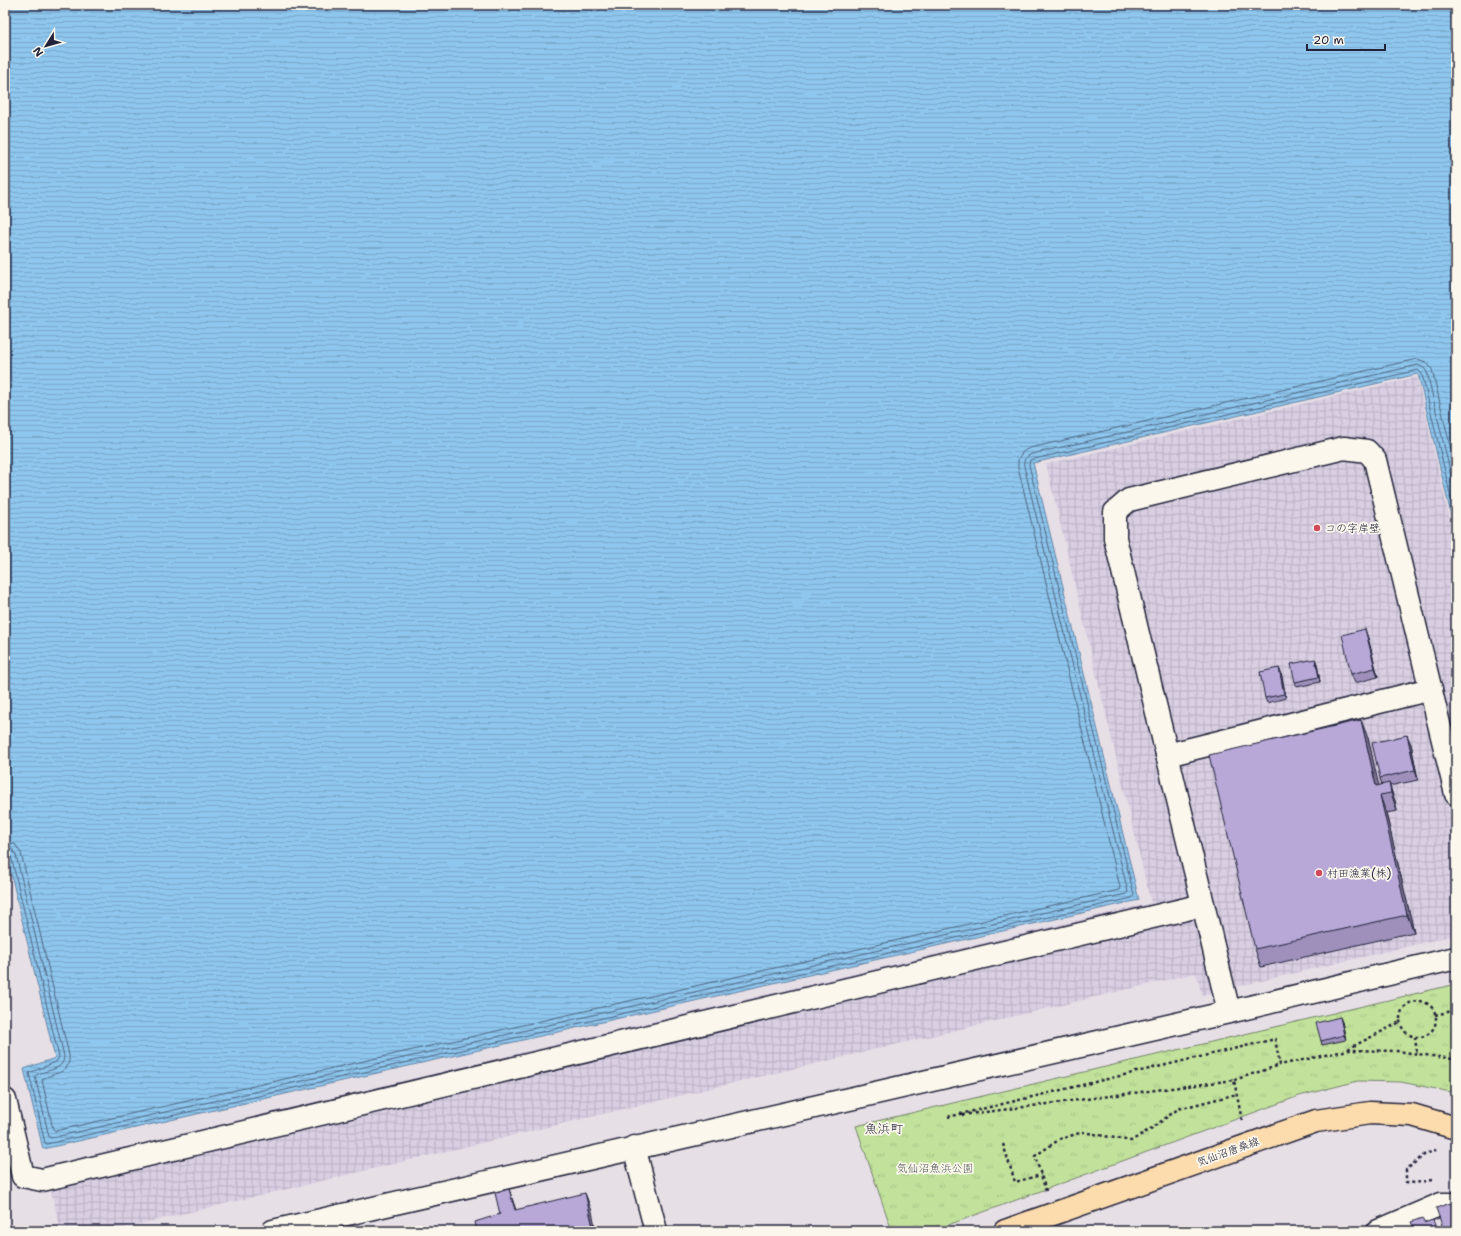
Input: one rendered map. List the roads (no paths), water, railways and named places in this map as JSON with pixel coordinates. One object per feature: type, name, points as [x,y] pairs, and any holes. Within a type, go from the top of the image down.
[{"type":"main road","name":"気仙沼唐桑線","points":[[1005,1231],[1316,1120],[1370,1113],[1412,1115],[1456,1128]]},
{"type":"street","points":[[1229,1012],[1115,538],[1115,512],[1129,500],[1344,448],[1367,451],[1375,460],[1456,794]]},
{"type":"street","points":[[1167,755],[1431,690]]},
{"type":"street","points":[[5,1100],[23,1176],[42,1180],[1203,905]]},
{"type":"street","points":[[273,1231],[634,1147],[1229,1012],[1456,958]]},
{"type":"street","points":[[634,1147],[656,1231]]},
{"type":"street","points":[[1378,1231],[1449,1204]]},
{"type":"water","points":[[5,5],[1456,5],[1456,536],[1418,374],[1033,463],[1139,900],[43,1149],[24,1069],[55,1058],[5,849]]},
{"type":"place","name":"コの字岸壁","points":[[1317,528]]},
{"type":"place","name":"村田漁業(株)","points":[[1319,873]]},
{"type":"district","name":"魚浜町","points":[[884,1128]]},
{"type":"park label","name":"気仙沼魚浜公園","points":[[935,1168]]}]
